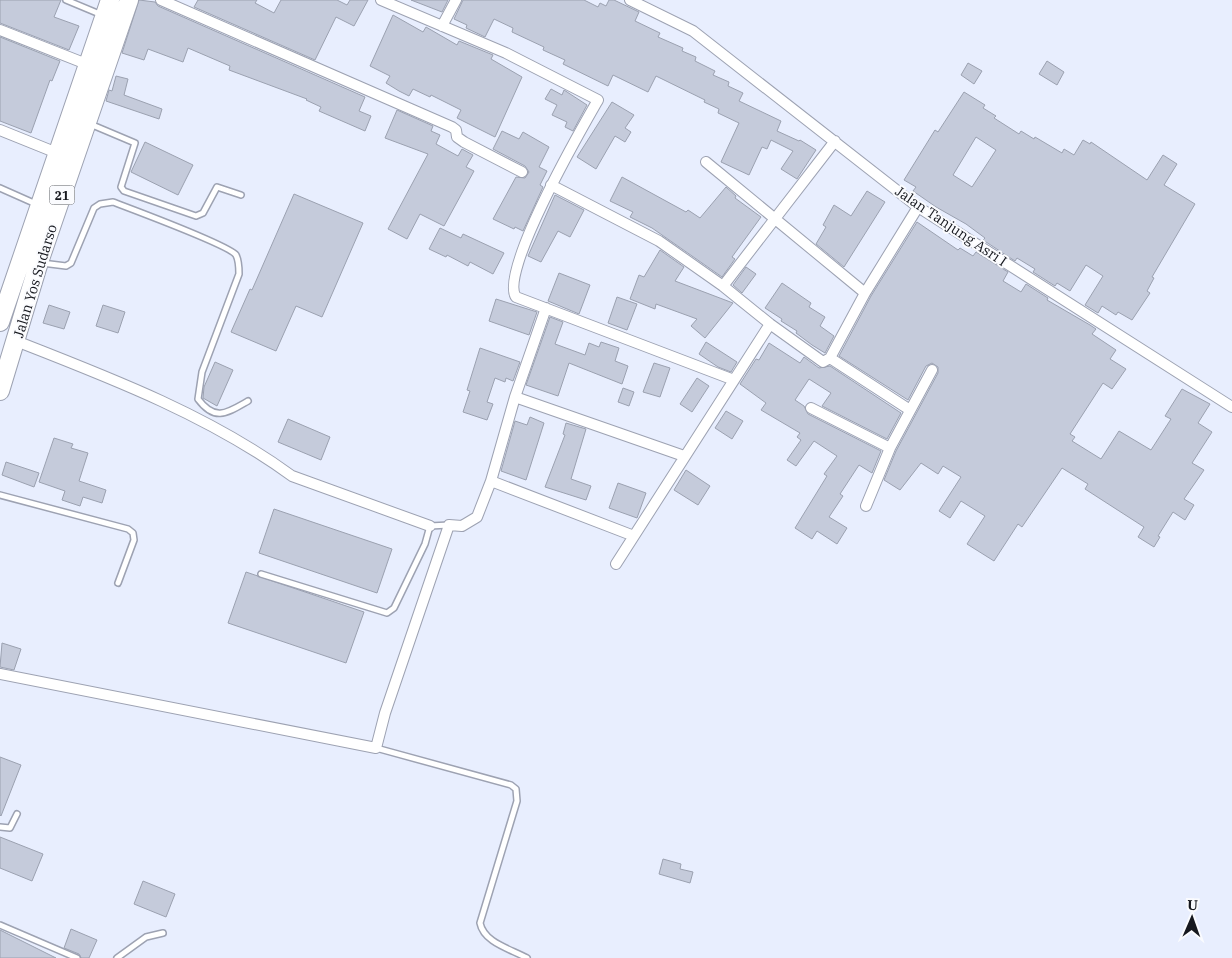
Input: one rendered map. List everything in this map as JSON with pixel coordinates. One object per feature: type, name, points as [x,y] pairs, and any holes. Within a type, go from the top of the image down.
[{"type":"highway","name":"Jalan Yos Sudarso","points":[[0,391],[39,262],[129,0]]},
{"type":"highway","name":"Jalan Yos Sudarso","points":[[0,322],[107,8]]},
{"type":"street","points":[[161,0],[452,127],[456,130],[457,137],[464,142],[522,172]]},
{"type":"street","points":[[381,0],[545,72],[598,100],[531,226],[513,287],[516,298],[546,308],[641,347],[734,380]]},
{"type":"street","points":[[442,26],[456,0]]},
{"type":"street","name":"Jalan Tanjung Asri I","points":[[630,0],[694,31],[918,207],[1232,407]]},
{"type":"street","points":[[0,30],[89,65]]},
{"type":"street","points":[[0,130],[74,160]]},
{"type":"street","points":[[723,286],[835,141]]},
{"type":"street","points":[[706,162],[775,221],[865,293]]},
{"type":"street","points":[[551,186],[659,241],[723,286],[820,362],[827,361],[830,358],[865,293],[918,207]]},
{"type":"street","points":[[0,674],[376,748],[385,713],[449,525],[462,526],[477,516],[492,481],[515,397],[546,308]]},
{"type":"street","points":[[616,564],[770,324]]},
{"type":"street","points":[[16,341],[119,381],[236,439],[275,462],[292,476],[430,526]]},
{"type":"street","points":[[830,358],[910,410]]},
{"type":"street","points":[[866,506],[890,448],[932,370]]},
{"type":"street","points":[[515,397],[684,456]]},
{"type":"street","points":[[811,408],[890,448]]},
{"type":"street","points":[[492,481],[634,536]]},
{"type":"lane","points":[[66,0],[107,8]]},
{"type":"lane","points":[[87,123],[135,143],[121,187],[124,191],[196,216],[203,213],[217,187],[241,195]]},
{"type":"lane","points":[[0,188],[39,205]]},
{"type":"lane","points":[[39,262],[69,265],[94,208],[106,202],[113,202],[190,232],[232,251],[238,263],[239,274],[202,372],[198,399],[204,407],[213,413],[226,414],[248,402]]},
{"type":"lane","points":[[0,495],[128,529],[134,533],[134,540],[118,583]]},
{"type":"lane","points":[[261,574],[387,613],[394,608],[398,600],[425,544],[430,526],[449,525]]},
{"type":"lane","points":[[376,748],[511,785],[516,789],[517,801],[480,923],[482,931],[487,937],[527,958]]},
{"type":"lane","points":[[0,827],[10,828],[16,814]]},
{"type":"lane","points":[[0,925],[77,958]]},
{"type":"lane","points":[[117,958],[146,937],[163,933]]},
{"type":"building","points":[[0,0],[61,0],[54,17],[79,26],[69,50],[0,23]]},
{"type":"building","points":[[139,0],[155,2],[158,6],[365,97],[359,111],[371,116],[365,131],[319,111],[321,107],[307,99],[229,70],[230,66],[188,48],[183,62],[148,49],[144,60],[122,53]]},
{"type":"building","points":[[198,0],[257,0],[255,3],[274,13],[281,0],[337,0],[347,5],[350,0],[368,0],[354,26],[336,17],[315,60],[194,7]]},
{"type":"building","points":[[411,0],[448,0],[442,12]]},
{"type":"building","points":[[463,0],[584,0],[598,7],[600,3],[606,6],[609,0],[614,0],[639,12],[635,21],[660,33],[658,37],[683,48],[682,51],[696,57],[695,61],[715,71],[713,75],[729,82],[728,86],[743,93],[739,101],[781,121],[777,131],[800,140],[816,150],[797,179],[781,169],[793,151],[771,140],[767,149],[762,147],[749,175],[721,162],[739,123],[718,113],[719,109],[704,102],[705,100],[656,76],[648,92],[613,75],[608,86],[563,64],[565,60],[543,50],[544,47],[512,32],[513,28],[494,19],[485,37],[466,28],[467,25],[454,19]]},
{"type":"building","points":[[393,15],[423,32],[426,27],[457,45],[459,41],[493,55],[491,59],[522,77],[495,137],[457,118],[461,110],[431,95],[430,97],[413,89],[409,96],[399,91],[386,83],[390,76],[370,66]]},
{"type":"building","points":[[0,37],[60,61],[52,81],[50,80],[31,133],[0,121]]},
{"type":"building","points":[[1047,61],[1064,72],[1057,85],[1039,74]]},
{"type":"building","points":[[968,63],[982,71],[974,84],[961,75]]},
{"type":"building","points":[[116,76],[128,79],[124,95],[162,109],[159,119],[106,101],[109,90],[112,91]]},
{"type":"building","points":[[551,89],[562,95],[564,90],[587,105],[573,131],[565,127],[567,122],[552,115],[557,105],[545,99]]},
{"type":"building","points":[[964,92],[985,105],[983,108],[996,116],[994,118],[1019,134],[1021,131],[1034,139],[1035,137],[1062,153],[1064,149],[1074,155],[1083,140],[1090,144],[1091,142],[1147,180],[1163,155],[1177,164],[1164,185],[1195,204],[1152,277],[1154,278],[1147,291],[1150,293],[1132,320],[1118,312],[1116,315],[1102,306],[1098,313],[1085,305],[1103,276],[1086,265],[1070,291],[1057,283],[1055,286],[1033,272],[1035,269],[1017,258],[1015,261],[983,240],[985,238],[966,224],[913,191],[916,187],[904,180],[935,130],[938,132]],"holes":[[[976,137],[996,150],[972,187],[953,175]]]},
{"type":"building","points":[[612,102],[634,115],[625,128],[631,132],[625,142],[615,136],[596,169],[577,157]]},
{"type":"building","points":[[397,110],[433,126],[431,131],[440,135],[436,144],[458,156],[462,149],[473,155],[466,167],[474,171],[444,226],[420,214],[407,239],[388,229],[428,154],[385,138]]},
{"type":"building","points":[[502,131],[519,139],[523,132],[549,147],[539,167],[547,171],[540,185],[543,187],[523,231],[493,219],[516,177],[525,178],[529,172],[525,166],[493,149]]},
{"type":"building","points":[[145,142],[193,165],[178,195],[131,172]]},
{"type":"building","points":[[622,177],[700,218],[726,187],[736,196],[735,198],[761,217],[732,257],[735,259],[722,277],[652,228],[630,217],[633,212],[610,201]]},
{"type":"building","points":[[867,191],[885,202],[844,267],[816,244],[826,227],[823,225],[834,205],[851,216]]},
{"type":"building","points":[[294,194],[363,223],[322,317],[296,306],[276,351],[231,332],[250,289],[252,290]]},
{"type":"building","points":[[555,195],[584,210],[570,237],[558,231],[541,262],[528,256]]},
{"type":"building","points":[[917,222],[958,250],[960,248],[973,256],[976,252],[1008,272],[1003,281],[1021,292],[1026,284],[1048,298],[1047,300],[1096,329],[1092,334],[1116,350],[1110,359],[1126,369],[1112,389],[1103,383],[1070,434],[1075,437],[1072,441],[1101,459],[1119,431],[1151,450],[1171,419],[1165,416],[1182,389],[1210,404],[1198,423],[1212,432],[1192,463],[1204,470],[1184,499],[1194,505],[1185,520],[1173,512],[1158,536],[1160,537],[1154,547],[1138,537],[1144,527],[1085,489],[1088,484],[1062,468],[1022,527],[1018,524],[994,561],[967,544],[985,516],[961,501],[950,518],[939,511],[961,477],[943,466],[938,474],[921,463],[900,490],[884,480],[896,451],[938,373],[938,367],[932,363],[926,366],[908,400],[839,356],[871,296]]},
{"type":"building","points":[[440,228],[461,238],[463,234],[504,253],[493,274],[470,262],[468,266],[447,255],[446,257],[429,249]]},
{"type":"building","points":[[660,250],[684,267],[675,281],[733,303],[705,338],[691,326],[697,319],[656,304],[655,309],[630,299],[639,275],[644,277]]},
{"type":"building","points":[[746,267],[756,274],[742,293],[733,285]]},
{"type":"building","points":[[559,273],[590,285],[579,314],[548,301]]},
{"type":"building","points":[[782,283],[811,303],[809,307],[825,317],[820,326],[834,336],[825,353],[765,308]]},
{"type":"building","points":[[617,297],[637,304],[627,330],[608,323]]},
{"type":"building","points":[[496,299],[537,312],[529,335],[489,321]]},
{"type":"building","points":[[49,305],[70,312],[64,329],[43,323]]},
{"type":"building","points":[[103,305],[125,312],[118,333],[96,326]]},
{"type":"building","points":[[550,317],[563,322],[555,344],[585,355],[589,343],[599,347],[601,342],[619,348],[615,361],[628,366],[622,384],[569,363],[558,396],[526,385]]},
{"type":"building","points":[[706,342],[737,362],[731,372],[718,367],[699,354]]},
{"type":"building","points":[[769,343],[800,363],[804,357],[819,368],[830,366],[901,413],[887,439],[822,406],[831,393],[809,379],[795,400],[804,406],[808,414],[881,451],[872,473],[859,465],[840,494],[843,496],[829,517],[847,528],[837,544],[817,531],[812,539],[795,528],[827,476],[824,474],[837,456],[814,441],[796,466],[787,460],[801,440],[797,437],[800,433],[761,410],[766,403],[740,384],[756,359],[759,360]]},
{"type":"building","points":[[480,348],[520,362],[513,381],[506,378],[505,382],[495,378],[487,402],[493,404],[487,420],[463,412],[470,391],[467,390]]},
{"type":"building","points":[[215,362],[233,370],[217,406],[203,398],[204,387]]},
{"type":"building","points":[[654,363],[670,368],[660,397],[643,392]]},
{"type":"building","points":[[697,378],[709,386],[692,412],[680,404]]},
{"type":"building","points":[[623,388],[634,392],[629,406],[618,402]]},
{"type":"building","points":[[726,411],[743,421],[732,439],[715,428]]},
{"type":"building","points":[[530,417],[544,423],[526,480],[501,471],[515,421],[527,425]]},
{"type":"building","points":[[288,419],[330,437],[321,460],[278,442]]},
{"type":"building","points":[[566,423],[586,429],[571,479],[591,486],[586,500],[545,487],[565,435],[563,434]]},
{"type":"building","points":[[54,438],[73,444],[71,448],[88,453],[79,481],[106,490],[102,503],[83,497],[80,506],[62,500],[65,491],[39,482]]},
{"type":"building","points":[[6,462],[39,473],[34,487],[2,475]]},
{"type":"building","points":[[686,470],[710,486],[698,505],[674,490]]},
{"type":"building","points":[[618,483],[646,493],[637,518],[609,508]]},
{"type":"building","points":[[274,509],[392,549],[377,593],[259,553]]},
{"type":"building","points":[[246,572],[364,612],[346,663],[228,623]]},
{"type":"building","points":[[2,643],[21,649],[14,670],[0,667]]},
{"type":"building","points":[[0,757],[21,765],[1,816],[0,815]]},
{"type":"building","points":[[0,837],[43,854],[32,881],[0,868]]},
{"type":"building","points":[[663,859],[681,864],[680,869],[693,872],[690,883],[659,874]]},
{"type":"building","points":[[143,881],[175,894],[166,917],[134,904]]},
{"type":"building","points":[[71,929],[97,940],[89,958],[81,958],[79,954],[64,948]]},
{"type":"building","points":[[0,930],[56,958],[0,958]]}]
